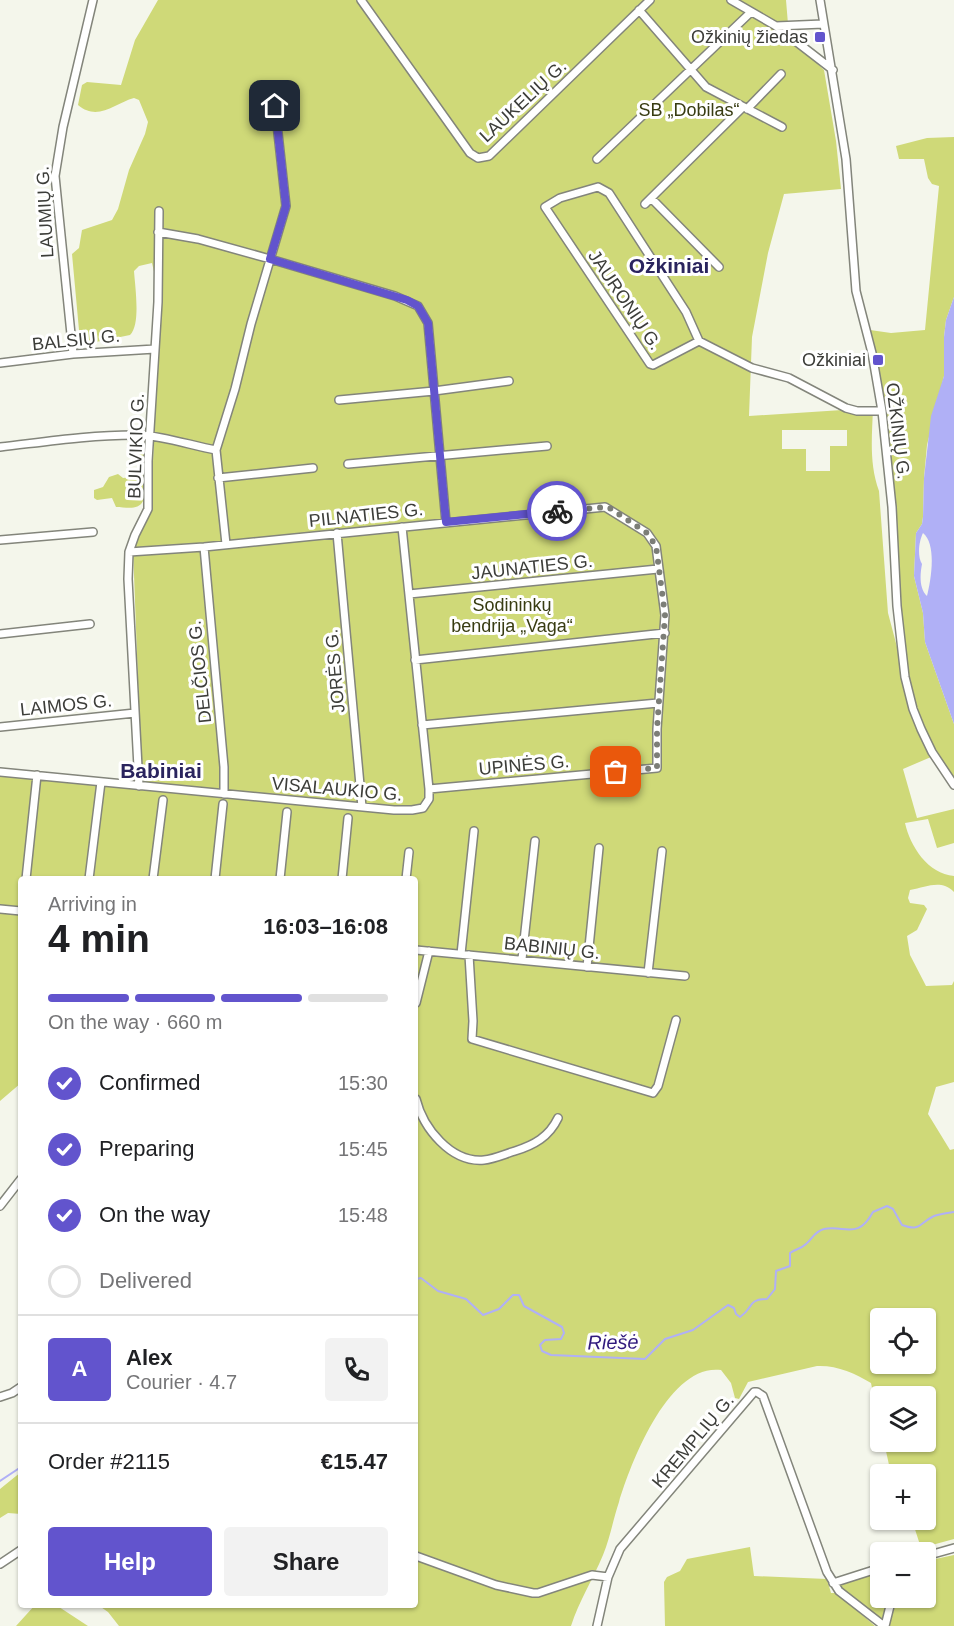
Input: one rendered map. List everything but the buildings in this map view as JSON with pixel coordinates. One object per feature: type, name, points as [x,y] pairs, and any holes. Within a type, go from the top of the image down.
[{"type":"street","name":"LAUMIŲ G.","points":[[73,354],[55,176],[63,127],[93,0]]},
{"type":"street","name":"LAUKELIŲ G.","points":[[361,0],[470,153],[478,158],[489,156],[650,0]]},
{"type":"street","points":[[731,0],[776,26],[832,70]]},
{"type":"street","name":"OŽKINIŲ G.","points":[[820,0],[846,159],[856,291],[872,353],[882,411],[890,485],[897,606],[905,677],[908,694],[921,729],[932,752],[954,785]]},
{"type":"street","points":[[639,10],[706,87],[782,127]]},
{"type":"street","points":[[597,159],[751,12]]},
{"type":"street","points":[[776,26],[823,24]]},
{"type":"street","points":[[645,204],[781,74]]},
{"type":"street","points":[[226,544],[216,450],[286,206],[275,106]]},
{"type":"street","name":"JAURONIŲ G.","points":[[598,187],[609,193],[686,312],[699,341],[653,365],[650,364],[545,207],[560,198],[598,187]]},
{"type":"street","points":[[651,198],[718,267]]},
{"type":"street","name":"BULVIKIO G.","points":[[139,786],[128,579],[129,552],[148,509],[148,461],[158,302],[159,211]]},
{"type":"street","points":[[158,232],[198,239],[270,259],[394,296],[418,306],[428,323],[446,522]]},
{"type":"street","points":[[699,341],[752,368],[789,378],[846,408],[857,411],[882,411]]},
{"type":"street","name":"BALSIŲ G.","points":[[0,363],[73,354],[155,350]]},
{"type":"street","points":[[339,400],[509,381]]},
{"type":"street","points":[[0,447],[66,439],[134,435],[150,436],[216,450]]},
{"type":"street","points":[[348,464],[547,446]]},
{"type":"street","points":[[218,478],[313,468]]},
{"type":"street","name":"PILNATIES G.","points":[[129,552],[204,547],[605,507],[647,533],[656,546],[658,569]]},
{"type":"street","name":"VISALAUKIO G.","points":[[0,772],[362,807],[418,810],[427,804],[429,789],[402,527]]},
{"type":"street","points":[[0,540],[93,532]]},
{"type":"street","name":"JORĖS G.","points":[[337,533],[362,807]]},
{"type":"street","name":"DELČIOS G.","points":[[204,547],[223,744],[224,794]]},
{"type":"street","points":[[422,725],[658,703],[664,604],[658,569]]},
{"type":"street","name":"JAUNATIES G.","points":[[409,594],[658,569]]},
{"type":"street","points":[[0,634],[90,624]]},
{"type":"street","points":[[415,660],[664,633]]},
{"type":"street","name":"UPINĖS G.","points":[[429,789],[657,768],[658,703]]},
{"type":"street","name":"LAIMOS G.","points":[[0,727],[135,713]]},
{"type":"street","points":[[26,876],[36,775]]},
{"type":"street","points":[[89,876],[101,782]]},
{"type":"street","points":[[153,876],[163,800]]},
{"type":"street","points":[[215,876],[223,804]]},
{"type":"street","points":[[280,876],[287,812]]},
{"type":"street","points":[[342,876],[348,818]]},
{"type":"street","points":[[474,831],[465,954],[473,1021],[472,1039],[653,1093],[658,1086],[676,1020]]},
{"type":"street","points":[[522,959],[535,841]]},
{"type":"street","points":[[587,967],[599,848]]},
{"type":"street","points":[[648,973],[662,851]]},
{"type":"street","points":[[406,876],[409,852]]},
{"type":"street","points":[[0,909],[18,911]]},
{"type":"street","name":"BABINIŲ G.","points":[[418,950],[685,976]]},
{"type":"street","points":[[418,995],[429,951]]},
{"type":"street","points":[[418,1105],[431,1133],[455,1152],[471,1159],[485,1160],[528,1147],[544,1138],[558,1118]]},
{"type":"street","points":[[0,1206],[18,1183]]},
{"type":"street","points":[[0,1397],[12,1394],[18,1389]]},
{"type":"street","name":"KREMPLIŲ G.","points":[[597,1626],[608,1577],[620,1549],[754,1392],[763,1396],[833,1583],[839,1591],[884,1626]]},
{"type":"street","points":[[936,1553],[954,1548]]},
{"type":"street","points":[[0,1564],[18,1552]]},
{"type":"street","points":[[418,1557],[496,1585],[533,1593],[592,1575],[608,1577]]},
{"type":"street","points":[[833,1583],[870,1571]]},
{"type":"street","points":[[884,1626],[889,1608]]},
{"type":"green space","points":[[158,0],[786,0],[788,24],[776,24],[824,70],[836,141],[841,189],[784,194],[768,253],[752,337],[749,416],[873,408],[872,460],[879,491],[888,613],[908,705],[931,757],[903,769],[917,818],[954,809],[954,843],[937,848],[928,819],[905,823],[911,841],[928,864],[936,870],[954,876],[954,892],[939,885],[910,890],[908,898],[910,903],[924,905],[927,909],[917,930],[907,936],[910,955],[926,986],[952,985],[954,981],[954,1082],[936,1087],[928,1114],[950,1150],[954,1149],[954,1539],[936,1544],[936,1542],[919,1542],[915,1530],[936,1530],[936,1464],[889,1464],[886,1452],[936,1452],[936,1386],[872,1386],[871,1383],[845,1370],[817,1366],[748,1382],[739,1399],[735,1398],[731,1383],[721,1370],[702,1372],[685,1382],[669,1398],[655,1418],[633,1464],[605,1549],[571,1626],[119,1626],[102,1608],[418,1608],[418,876],[18,876],[18,1086],[0,1101],[0,776],[142,788],[133,548],[151,508],[160,298],[152,263],[139,266],[134,271],[136,314],[130,335],[86,344],[80,341],[72,254],[79,248],[82,230],[112,220],[118,209],[129,170],[148,122],[139,100],[134,98],[99,112],[85,110],[78,105],[82,85],[87,82],[121,85],[135,40]],"holes":[[[782,430],[847,430],[847,446],[830,446],[830,471],[806,471],[806,449],[782,449]]]},
{"type":"green space","points":[[954,137],[954,297],[946,320],[944,376],[927,445],[923,517],[922,524],[916,533],[914,576],[923,613],[925,642],[954,724],[954,779],[935,750],[922,720],[912,689],[906,657],[890,451],[884,402],[870,330],[891,333],[925,330],[939,186],[932,184],[928,178],[924,159],[899,159],[896,146],[927,138]]},
{"type":"green space","points":[[140,446],[144,449],[143,501],[141,504],[131,508],[116,507],[112,498],[97,500],[94,498],[94,490],[103,487],[109,477],[118,474],[123,478],[132,477],[136,474]]},
{"type":"green space","points":[[18,1474],[18,1514],[8,1513],[0,1518],[0,1489]]},
{"type":"green space","points":[[750,1547],[754,1576],[827,1579],[831,1593],[837,1593],[875,1626],[665,1626],[664,1582],[667,1577],[680,1571],[687,1559]]},
{"type":"green space","points":[[954,1555],[954,1626],[888,1626],[894,1608],[936,1608],[936,1559]]},
{"type":"green space","points":[[870,1574],[870,1608],[886,1608],[882,1621],[840,1588],[843,1583]]},
{"type":"green space","points":[[32,1608],[61,1608],[88,1626],[16,1626]]},
{"type":"water","points":[[954,297],[954,724],[925,642],[923,613],[914,576],[916,533],[922,524],[923,517],[924,478],[931,416],[944,376],[946,320]],"holes":[[[923,533],[927,538],[932,563],[927,596],[921,585],[922,564],[919,553]]]},
{"type":"waterway","name":"Riešė","points":[[418,1279],[421,1278],[438,1291],[466,1299],[483,1315],[499,1309],[513,1295],[519,1295],[524,1306],[562,1327],[564,1333],[561,1339],[545,1340],[540,1345],[542,1351],[551,1355],[645,1359],[665,1339],[693,1330],[728,1305],[734,1308],[740,1317],[753,1302],[767,1299],[775,1289],[776,1271],[790,1266],[790,1253],[804,1246],[821,1230],[856,1229],[862,1226],[873,1212],[887,1206],[893,1209],[902,1225],[913,1228],[934,1216],[954,1212]]},
{"type":"waterway","name":"Riešė","points":[[0,1481],[18,1469]]},
{"type":"way so far","points":[[557,511],[608,507],[647,533],[656,546],[665,615],[657,729],[657,768],[616,772]]},
{"type":"place","name":"Ožkinių žiedas","points":[[820,37]]},
{"type":"place","name":"Ožkiniai","points":[[878,360]]},
{"type":"district","name":"Ožkiniai","points":[[669,266]]},
{"type":"district","name":"Babiniai","points":[[161,771]]},
{"type":"route","points":[[275,106],[286,206],[270,259],[407,300],[422,310],[428,323],[446,522],[557,511]]},
{"type":"park label","name":"SB „Dobilas“","points":[[689,110]]},
{"type":"park label","name":"Sodininkų bendrija „Vaga“","points":[[512,615]]}]
